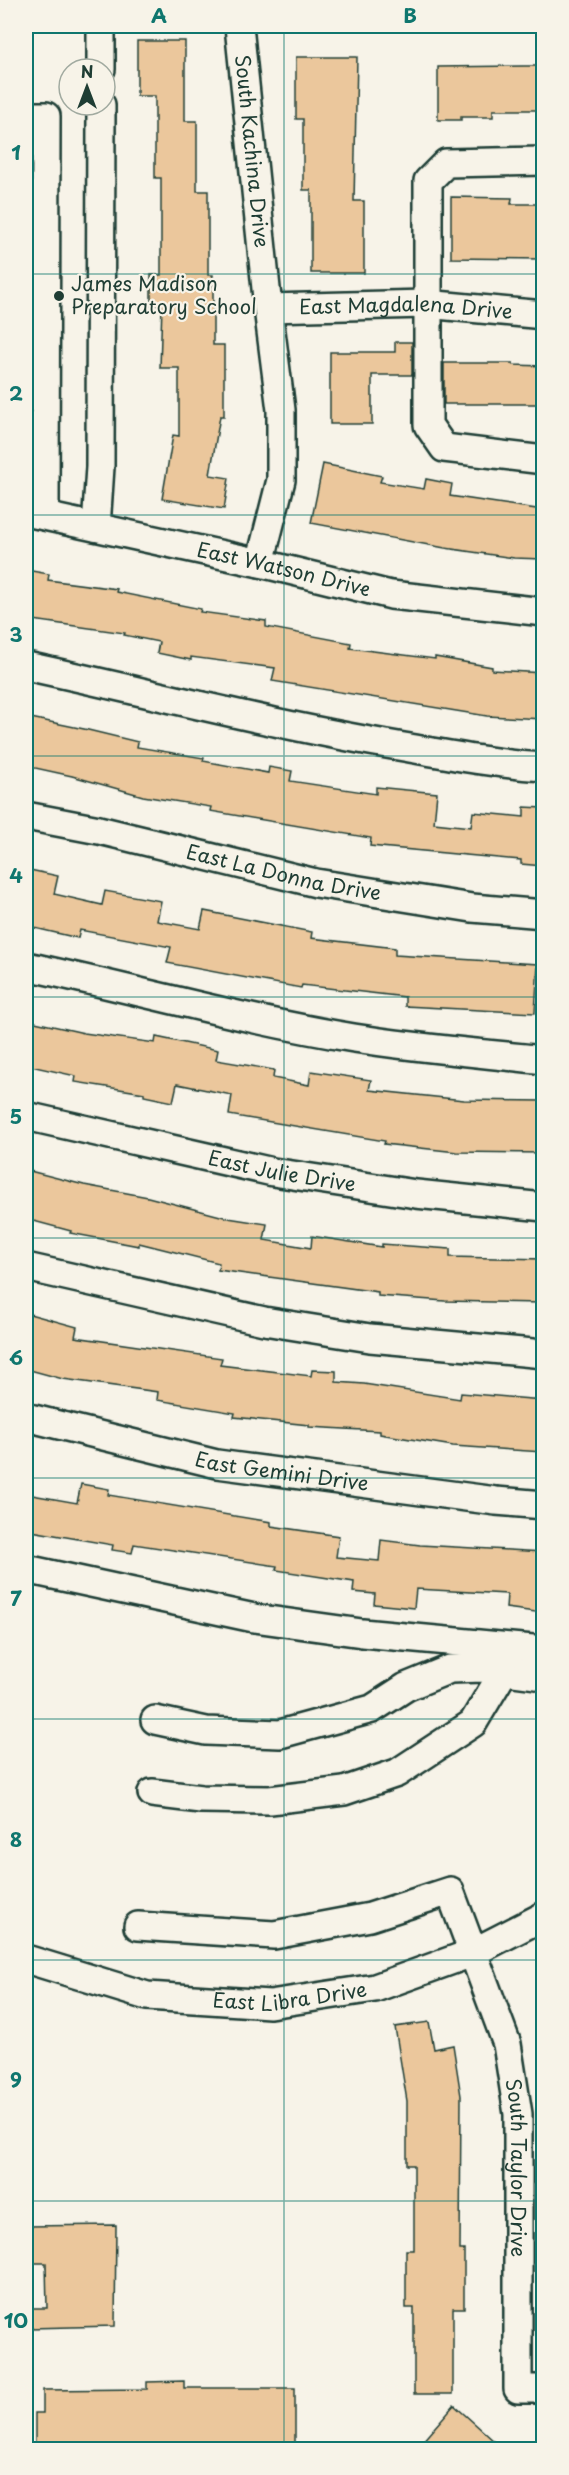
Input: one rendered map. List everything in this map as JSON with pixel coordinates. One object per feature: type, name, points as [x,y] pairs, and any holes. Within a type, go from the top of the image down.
[{"type":"street","points":[[101,26],[101,57]]},
{"type":"street","name":"South Kachina Drive","points":[[239,26],[268,309],[281,410],[281,480],[260,562]]},
{"type":"street","points":[[26,116],[46,116],[35,514]]},
{"type":"street","points":[[96,528],[100,467],[101,117]]},
{"type":"street","points":[[543,161],[446,163],[428,181],[426,304],[428,425],[444,448],[543,460]]},
{"type":"street","name":"East Magdalena Drive","points":[[268,309],[346,304],[426,304],[543,315]]},
{"type":"street","name":"East Watson Drive","points":[[35,514],[260,562],[391,595],[543,612]]},
{"type":"street","points":[[26,666],[314,732],[431,752],[543,767]]},
{"type":"street","name":"East La Donna Drive","points":[[26,816],[99,830],[316,884],[472,908],[543,914]]},
{"type":"street","points":[[26,966],[260,1020],[355,1038],[543,1060]]},
{"type":"street","name":"East Julie Drive","points":[[26,1116],[273,1172],[416,1194],[543,1207]]},
{"type":"street","points":[[26,1267],[264,1321],[370,1338],[543,1354]]},
{"type":"street","name":"East Gemini Drive","points":[[26,1417],[217,1464],[496,1501],[543,1505]]},
{"type":"street","points":[[26,1569],[254,1618],[362,1633],[543,1650]]},
{"type":"street","points":[[155,1720],[206,1731],[280,1734],[372,1709],[406,1688],[450,1669],[483,1668],[543,1676]]},
{"type":"street","points":[[152,1793],[201,1799],[270,1800],[355,1788],[397,1773],[473,1722],[504,1671]]},
{"type":"street","name":"South Taylor Drive","points":[[138,1926],[274,1935],[370,1917],[450,1891],[461,1915],[472,1953],[507,2044],[518,2114],[531,2389]]},
{"type":"street","name":"East Libra Drive","points":[[26,1959],[147,1996],[270,2004],[375,1988],[472,1953],[543,1916]]},
{"type":"building","points":[[137,41],[185,41],[185,121],[197,121],[197,191],[208,191],[208,275],[213,275],[213,345],[224,345],[224,416],[220,416],[210,475],[229,478],[224,509],[162,499],[173,435],[179,436],[179,368],[160,368],[162,305],[151,305],[151,275],[161,275],[161,178],[155,178],[155,96],[137,96]]},
{"type":"building","points":[[296,57],[357,57],[354,201],[364,201],[364,273],[311,273],[311,190],[303,190],[303,119],[296,119]]},
{"type":"building","points":[[543,66],[543,110],[493,110],[493,117],[438,120],[438,67]]},
{"type":"building","points":[[451,197],[512,198],[511,204],[543,204],[543,259],[451,258]]},
{"type":"building","points":[[395,342],[412,342],[412,375],[372,375],[372,424],[330,424],[330,352],[395,352]]},
{"type":"building","points":[[444,363],[513,363],[513,365],[543,366],[543,404],[444,404]]},
{"type":"building","points":[[323,464],[382,476],[380,482],[424,489],[426,479],[452,484],[450,496],[543,510],[543,559],[514,558],[445,548],[311,523]]},
{"type":"building","points":[[26,570],[49,574],[48,580],[117,589],[116,592],[201,609],[200,612],[266,621],[266,627],[351,643],[350,648],[435,659],[435,657],[492,667],[492,670],[543,673],[543,719],[487,716],[272,681],[275,668],[191,657],[191,660],[157,653],[159,642],[124,635],[125,633],[26,619]]},
{"type":"building","points":[[26,717],[138,742],[137,747],[204,758],[203,761],[268,773],[269,767],[292,771],[290,781],[376,794],[376,787],[437,793],[434,823],[471,827],[473,812],[524,817],[524,807],[543,808],[543,866],[521,864],[521,860],[370,846],[371,838],[210,811],[211,807],[143,796],[26,766]]},
{"type":"building","points":[[30,870],[58,876],[54,894],[102,905],[105,891],[161,901],[157,921],[200,929],[204,911],[312,932],[311,938],[395,948],[395,955],[538,964],[535,1013],[405,1006],[405,997],[302,985],[301,988],[167,963],[171,947],[80,930],[78,938],[26,926],[26,890]]},
{"type":"building","points":[[26,1020],[84,1033],[155,1043],[156,1037],[218,1050],[216,1060],[274,1070],[273,1078],[309,1085],[311,1071],[371,1080],[369,1090],[464,1100],[543,1101],[543,1153],[457,1152],[384,1144],[385,1141],[229,1115],[232,1095],[177,1084],[173,1102],[144,1096],[144,1093],[75,1082],[76,1076],[26,1065]]},
{"type":"building","points":[[26,1170],[84,1185],[148,1197],[228,1218],[267,1224],[264,1240],[311,1248],[312,1236],[382,1247],[382,1244],[450,1249],[450,1257],[543,1259],[543,1303],[445,1301],[378,1296],[378,1292],[218,1270],[219,1263],[139,1243],[139,1246],[70,1233],[71,1231],[26,1219]]},
{"type":"building","points":[[26,1313],[77,1327],[75,1337],[222,1358],[220,1365],[311,1376],[312,1370],[336,1371],[336,1382],[364,1384],[460,1399],[461,1393],[543,1400],[543,1452],[453,1446],[380,1434],[380,1431],[309,1427],[309,1425],[234,1417],[235,1413],[157,1400],[158,1392],[63,1379],[26,1369]]},
{"type":"building","points":[[81,1484],[109,1489],[108,1495],[271,1522],[271,1526],[339,1536],[336,1557],[379,1561],[381,1540],[420,1545],[543,1552],[543,1613],[506,1608],[507,1594],[416,1589],[414,1608],[374,1604],[375,1594],[353,1592],[354,1582],[276,1570],[277,1566],[134,1544],[132,1553],[112,1550],[113,1545],[26,1530],[26,1494],[77,1503]]},
{"type":"building","points":[[429,2022],[434,2049],[453,2045],[461,2096],[460,2250],[464,2250],[464,2308],[453,2308],[453,2394],[414,2394],[414,2308],[406,2308],[406,2250],[414,2250],[414,2165],[407,2165],[407,2101],[395,2027]]},
{"type":"building","points":[[116,2225],[115,2326],[29,2328],[29,2308],[47,2308],[46,2263],[26,2263],[26,2226]]},
{"type":"building","points":[[184,2381],[184,2388],[295,2388],[295,2450],[35,2450],[35,2413],[43,2413],[43,2390],[147,2389],[147,2382]]},
{"type":"building","points":[[454,2405],[504,2450],[415,2450]]},
{"type":"place","name":"James Madison Preparatory School","points":[[59,296]]}]
